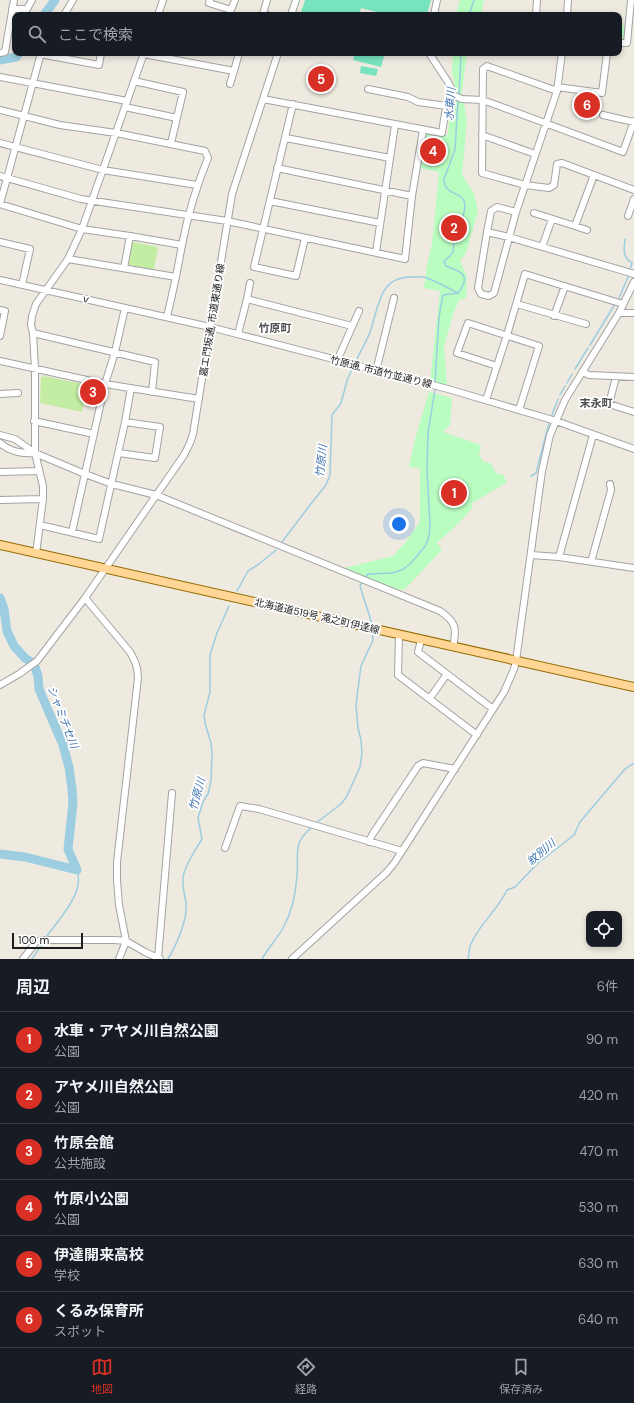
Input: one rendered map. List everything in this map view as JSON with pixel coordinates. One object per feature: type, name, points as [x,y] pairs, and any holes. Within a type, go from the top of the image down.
[{"type":"main road","name":"北海道道519号 滝之町伊達線","points":[[0,545],[634,687]]},
{"type":"street","points":[[0,53],[5,52],[14,0]]},
{"type":"street","points":[[12,9],[27,9],[32,0]]},
{"type":"street","points":[[66,12],[73,0]]},
{"type":"street","points":[[159,12],[163,0]]},
{"type":"street","points":[[210,0],[209,3],[232,10],[235,0]]},
{"type":"street","points":[[264,12],[267,0]]},
{"type":"street","points":[[292,12],[296,0]]},
{"type":"street","points":[[435,12],[437,0]]},
{"type":"street","points":[[536,12],[537,0]]},
{"type":"street","points":[[567,12],[568,0]]},
{"type":"street","points":[[627,43],[631,0]]},
{"type":"street","points":[[622,43],[634,44]]},
{"type":"street","points":[[40,56],[0,204],[82,229],[182,245]]},
{"type":"street","points":[[56,56],[99,65],[100,56]]},
{"type":"street","points":[[36,554],[43,499],[43,486],[35,453],[35,369],[33,333],[31,325],[32,316],[36,304],[68,258],[82,229],[143,56]]},
{"type":"street","points":[[159,56],[234,71]]},
{"type":"street","points":[[230,84],[238,56]]},
{"type":"street","name":"嘉エ門坂通, 市道東通り線","points":[[0,684],[28,668],[37,660],[85,598],[184,455],[190,443],[199,399],[232,194],[277,56]]},
{"type":"street","points":[[431,56],[456,96],[482,100],[623,152],[634,122],[604,116]]},
{"type":"street","points":[[516,212],[497,208],[492,211],[478,288],[481,294],[489,296],[494,293],[516,212],[557,89],[562,56]]},
{"type":"street","points":[[607,56],[602,93],[557,89],[487,66],[483,69],[482,173],[525,185],[549,188],[554,185],[557,164],[562,163],[634,190]]},
{"type":"street","points":[[0,77],[126,104],[177,118]]},
{"type":"street","points":[[134,81],[183,92],[171,144]]},
{"type":"street","points":[[368,89],[408,97],[418,102],[447,106]]},
{"type":"street","points":[[263,98],[442,133],[447,106],[456,96]]},
{"type":"street","points":[[293,104],[254,267],[296,276],[305,238]]},
{"type":"street","points":[[0,110],[60,125],[116,133],[205,152],[208,158],[197,185],[188,216],[167,317]]},
{"type":"street","points":[[376,252],[395,125]]},
{"type":"street","points":[[0,176],[81,199],[227,222],[405,259],[412,196],[423,130]]},
{"type":"street","points":[[482,135],[535,154]]},
{"type":"street","points":[[286,138],[390,158]]},
{"type":"street","points":[[0,143],[103,170],[197,185]]},
{"type":"street","points":[[278,168],[412,196]]},
{"type":"street","points":[[575,226],[594,175]]},
{"type":"street","points":[[628,216],[634,199]]},
{"type":"street","points":[[270,201],[380,223]]},
{"type":"street","points":[[534,214],[587,230]]},
{"type":"street","points":[[542,247],[552,219]]},
{"type":"street","points":[[487,232],[509,237],[634,274]]},
{"type":"street","points":[[124,268],[130,236]]},
{"type":"street","points":[[0,242],[30,249],[22,285]]},
{"type":"street","points":[[68,258],[176,277]]},
{"type":"street","points":[[486,400],[525,274],[623,304]]},
{"type":"street","points":[[0,280],[46,290]]},
{"type":"street","points":[[292,959],[386,872],[402,851],[494,709],[509,681],[516,661],[545,459],[550,435],[565,400],[619,313],[634,282]]},
{"type":"street","points":[[238,334],[250,283]]},
{"type":"street","points":[[554,316],[565,286]]},
{"type":"street","name":"ｖ","points":[[46,290],[125,308]]},
{"type":"street","points":[[376,371],[394,298]]},
{"type":"street","points":[[247,300],[352,326]]},
{"type":"street","points":[[516,304],[586,324]]},
{"type":"street","points":[[72,532],[105,384],[115,352],[125,308]]},
{"type":"street","name":"竹原通, 市道竹並通り線","points":[[125,308],[238,334],[486,400],[556,421],[634,449]]},
{"type":"street","points":[[0,310],[5,311],[0,336]]},
{"type":"street","points":[[337,361],[359,311]]},
{"type":"street","points":[[619,313],[634,313]]},
{"type":"street","points":[[497,366],[457,353],[468,323],[539,346],[519,410]]},
{"type":"street","points":[[33,333],[155,362],[152,392]]},
{"type":"street","points":[[0,361],[105,384],[199,399]]},
{"type":"street","points":[[582,372],[589,375],[634,377]]},
{"type":"street","points":[[616,377],[609,404],[634,412]]},
{"type":"street","points":[[40,525],[99,539],[119,453],[131,388]]},
{"type":"street","points":[[0,394],[18,393]]},
{"type":"street","points":[[34,421],[94,434]]},
{"type":"street","points":[[119,453],[155,458],[160,427],[125,422]]},
{"type":"street","points":[[0,435],[15,439],[35,453],[85,474],[112,484],[156,495],[440,611],[449,617],[455,627],[453,647]]},
{"type":"street","points":[[559,557],[593,435]]},
{"type":"street","points":[[0,443],[4,447],[18,452],[35,453]]},
{"type":"street","points":[[0,472],[39,471]]},
{"type":"street","points":[[591,562],[612,490],[610,484]]},
{"type":"street","points":[[0,500],[43,499]]},
{"type":"street","points":[[531,555],[559,557],[634,568]]},
{"type":"street","points":[[85,598],[130,652],[138,669],[117,868],[119,904],[126,941],[119,959]]},
{"type":"street","points":[[399,635],[398,675],[477,735]]},
{"type":"street","points":[[421,640],[418,652],[494,709]]},
{"type":"street","points":[[430,698],[447,674]]},
{"type":"street","points":[[369,842],[372,835],[418,766],[423,764],[455,769]]},
{"type":"street","points":[[23,959],[32,946],[36,942],[42,940],[126,941],[144,956],[160,958],[172,793]]},
{"type":"street","points":[[225,848],[240,806],[271,813],[402,851]]},
{"type":"green space","points":[[305,0],[431,0],[428,12],[376,12],[361,8],[360,12],[301,12]]},
{"type":"green space","points":[[460,0],[484,0],[482,12],[457,12]]},
{"type":"green space","points":[[622,25],[627,26],[626,40],[622,41]]},
{"type":"green space","points":[[354,56],[384,56],[381,67],[353,60]]},
{"type":"green space","points":[[453,56],[467,56],[462,92],[467,121],[462,175],[474,193],[478,211],[466,253],[460,261],[467,276],[466,298],[459,300],[453,314],[444,347],[447,385],[430,381],[440,291],[424,288],[432,244],[439,172],[420,168],[425,132],[448,135],[450,109],[455,86],[452,72]]},
{"type":"green space","points":[[361,66],[378,69],[376,76],[360,73]]},
{"type":"green space","points":[[134,242],[158,247],[154,270],[127,263],[131,243]]},
{"type":"green space","points":[[43,376],[88,385],[82,412],[40,403],[41,377]]},
{"type":"green space","points":[[429,392],[452,398],[450,425],[443,432],[481,445],[479,455],[484,462],[490,463],[497,474],[502,474],[507,482],[471,504],[473,507],[460,522],[437,543],[442,550],[404,590],[393,589],[344,568],[393,556],[420,522],[420,468],[409,467],[415,439]]},
{"type":"waterway","points":[[46,12],[55,0]]},
{"type":"waterway","name":"水車川","points":[[470,12],[474,0]]},
{"type":"waterway","points":[[0,60],[17,56]]},
{"type":"waterway","name":"水車川","points":[[459,96],[461,56]]},
{"type":"waterway","name":"水車川","points":[[458,100],[455,150],[444,179],[446,188],[462,198],[465,209],[454,240],[453,252],[444,261],[446,266],[463,274],[463,285],[458,293]]},
{"type":"waterway","points":[[625,239],[625,255],[632,263],[630,269]]},
{"type":"waterway","points":[[619,298],[629,275]]},
{"type":"waterway","name":"竹原川","points":[[357,359],[371,330],[383,292],[394,281],[402,278],[424,277],[458,293]]},
{"type":"waterway","points":[[435,383],[439,317],[443,295],[458,293]]},
{"type":"waterway","points":[[590,345],[615,304]]},
{"type":"waterway","points":[[575,369],[588,348]]},
{"type":"waterway","name":"竹原川","points":[[282,542],[326,485],[330,475],[332,415],[341,403],[351,371]]},
{"type":"waterway","points":[[567,383],[572,374]]},
{"type":"waterway","points":[[560,395],[565,386]]},
{"type":"waterway","points":[[365,578],[368,574],[392,573],[402,570],[411,563],[426,545],[430,525],[427,470],[428,432],[435,390]]},
{"type":"waterway","points":[[552,415],[558,399]]},
{"type":"waterway","points":[[531,476],[536,473],[549,423]]},
{"type":"waterway","name":"竹原川","points":[[237,591],[248,571],[276,550]]},
{"type":"waterway","points":[[363,581],[360,586],[372,624]]},
{"type":"waterway","name":"シャミチセ川","points":[[0,598],[4,609],[7,631],[14,646],[25,658],[33,663],[35,667],[38,676],[39,689],[63,745],[69,767],[73,803],[68,849],[77,870]]},
{"type":"waterway","name":"竹原川","points":[[168,959],[178,940],[185,917],[186,903],[183,888],[184,873],[202,839],[198,818],[203,802],[208,794],[211,781],[211,743],[204,715],[210,692],[210,655],[217,633],[229,606]]},
{"type":"waterway","points":[[316,823],[341,804],[347,796],[360,767],[362,753],[356,706],[361,666],[373,640],[372,632]]},
{"type":"waterway","name":"紋別川","points":[[468,959],[470,946],[474,938],[499,904],[507,890],[515,887],[538,863],[574,835],[580,822],[625,769],[634,763]]},
{"type":"waterway","points":[[262,959],[281,932],[289,916],[296,889],[299,844],[302,838],[312,827]]},
{"type":"waterway","name":"シャミチセ川","points":[[0,854],[25,857],[77,870]]},
{"type":"waterway","points":[[47,936],[64,914],[74,897],[77,888],[77,870]]},
{"type":"waterway","points":[[32,959],[42,944]]},
{"type":"place","name":"伊達開来高校","points":[[321,79]]},
{"type":"place","name":"くるみ保育所","points":[[587,105]]},
{"type":"place","name":"竹原小公園","points":[[433,151]]},
{"type":"place","name":"アヤメ川自然公園","points":[[454,228]]},
{"type":"place","name":"竹原会館","points":[[93,392]]},
{"type":"place","name":"水車・アヤメ川自然公園","points":[[454,493]]},
{"type":"district","name":"竹原町","points":[[275,328]]},
{"type":"district","name":"末永町","points":[[596,403]]}]
